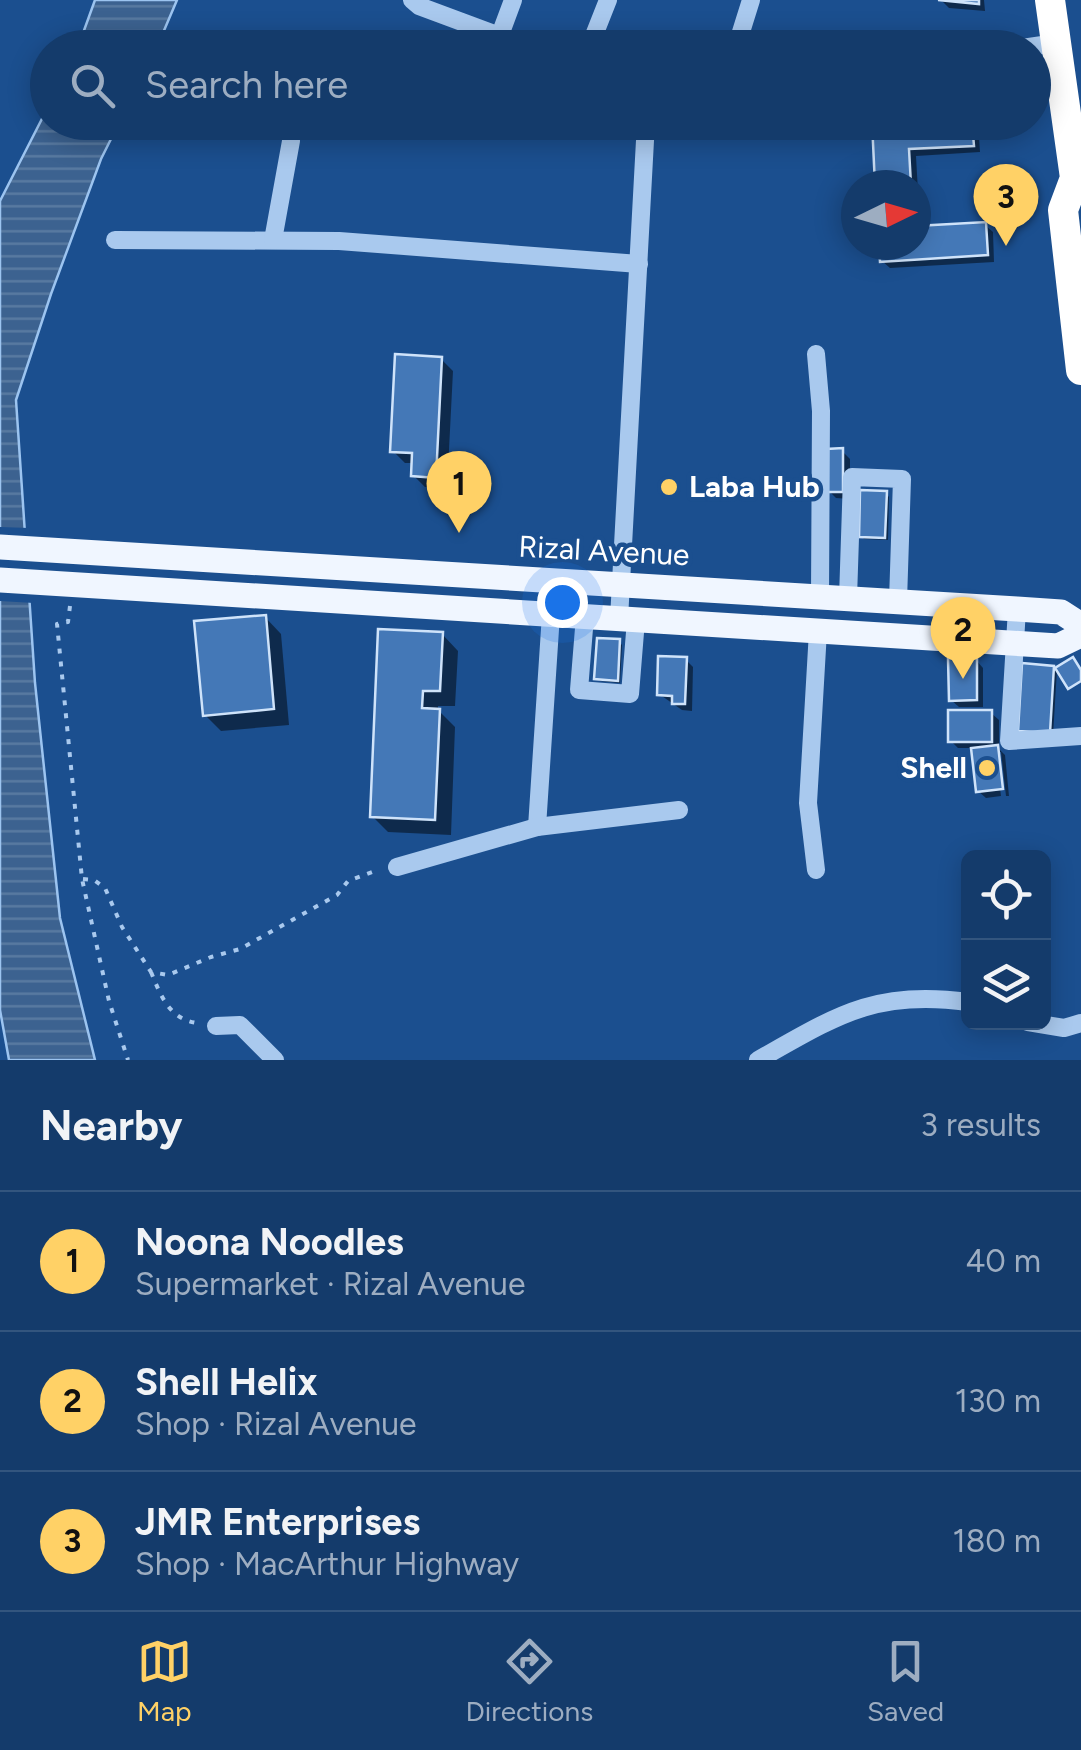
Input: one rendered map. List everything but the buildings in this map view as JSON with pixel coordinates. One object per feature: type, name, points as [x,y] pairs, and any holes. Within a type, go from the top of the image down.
[{"type":"highway","points":[[1050,0],[1078,182],[1063,210],[1081,370]]},
{"type":"main road","name":"Rizal Avenue","points":[[0,546],[1061,612],[1081,625]]},
{"type":"main road","points":[[0,580],[63,590],[551,614],[1058,646],[1081,635]]},
{"type":"street","points":[[412,0],[485,30]]},
{"type":"street","points":[[502,30],[513,0]]},
{"type":"street","points":[[596,30],[608,0]]},
{"type":"street","points":[[742,30],[752,0]]},
{"type":"street","points":[[1051,44],[1056,43]]},
{"type":"street","points":[[273,240],[291,140]]},
{"type":"street","points":[[585,616],[579,690],[630,694],[628,619],[622,584],[645,140]]},
{"type":"street","points":[[115,240],[339,240],[639,264]]},
{"type":"street","points":[[816,354],[822,410],[820,596]]},
{"type":"street","points":[[848,598],[852,478],[902,479],[898,601]]},
{"type":"street","points":[[1017,609],[1008,741],[1081,736]]},
{"type":"street","points":[[537,827],[551,614]]},
{"type":"street","points":[[816,870],[808,803],[818,630]]},
{"type":"street","points":[[397,867],[537,827],[679,810]]},
{"type":"street","points":[[758,1060],[830,1020],[891,999],[961,1001]]},
{"type":"street","points":[[1051,1026],[1064,1028],[1081,1023]]},
{"type":"street","points":[[216,1026],[240,1025],[275,1060]]},
{"type":"path","points":[[63,590],[68,622],[58,624],[82,879],[109,1001],[128,1060]]},
{"type":"path","points":[[151,972],[168,976],[211,957],[240,950],[337,895],[348,881],[386,867],[397,867]]},
{"type":"path","points":[[82,879],[94,880],[104,888],[165,1004],[183,1021],[216,1026]]},
{"type":"water","points":[[95,0],[177,0],[164,30],[84,30]]},
{"type":"water","points":[[31,140],[110,140],[51,294],[16,400],[35,683],[60,918],[95,1060],[9,1060],[0,1010],[0,201]]},
{"type":"pier","points":[[0,527],[29,528],[34,603],[0,601]]},
{"type":"place","name":"JMR Enterprises","points":[[1006,246]]},
{"type":"place","name":"Laba Hub","points":[[669,487]]},
{"type":"place","name":"Noona Noodles","points":[[459,533]]},
{"type":"place","name":"Shell Helix","points":[[963,679]]},
{"type":"place","name":"Shell","points":[[987,768]]}]
